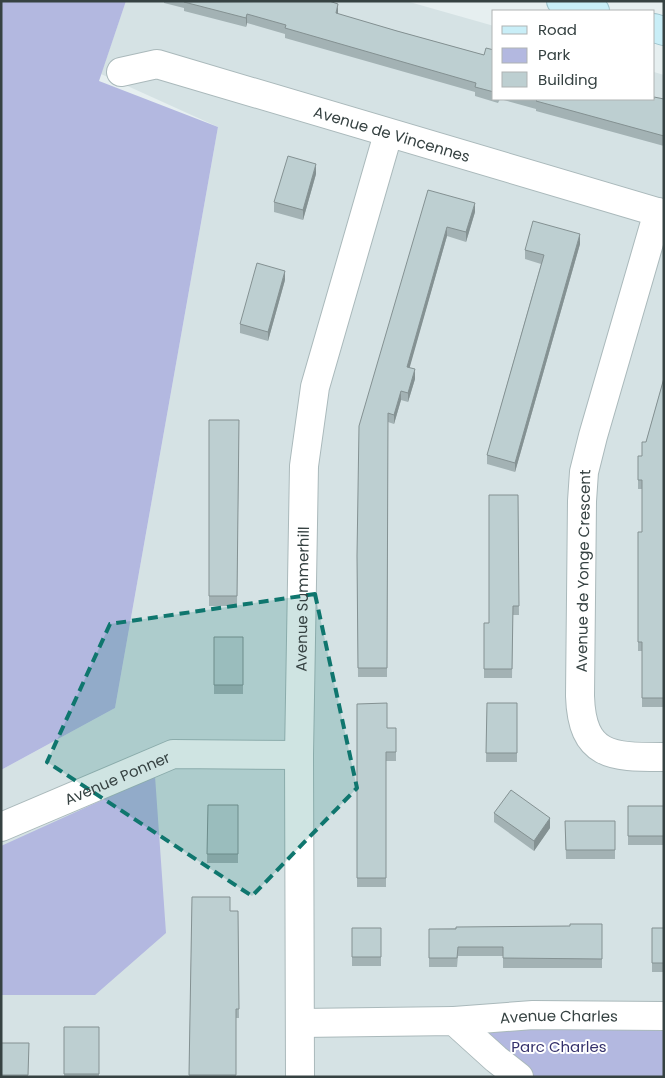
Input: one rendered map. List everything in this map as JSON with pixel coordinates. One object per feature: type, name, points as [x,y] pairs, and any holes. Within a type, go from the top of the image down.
[{"type":"main road","points":[[560,1],[592,10]]},
{"type":"street","name":"Avenue de Vincennes","points":[[121,72],[157,64],[388,134],[661,213]]},
{"type":"street","name":"Avenue Summerhill","points":[[300,1077],[299,754],[304,466],[315,387],[388,134]]},
{"type":"street","name":"Avenue de Yonge Crescent","points":[[661,213],[593,436],[584,472],[580,696],[582,719],[586,730],[592,740],[600,747],[618,756],[664,757]]},
{"type":"street","name":"Avenue Ponner","points":[[1,827],[173,754],[299,754]]},
{"type":"street","name":"Avenue Charles","points":[[301,1024],[454,1021],[533,1015],[664,1016]]},
{"type":"street","points":[[454,1021],[519,1077]]},
{"type":"highlighted area","points":[[315,594],[357,788],[252,896],[47,762],[110,624]]},
{"type":"shaded area","points":[[126,1],[406,1],[492,25],[492,100],[655,100],[655,72],[664,75],[664,1077],[1,1077],[1,770],[115,708],[218,127],[101,74]]},
{"type":"green space","points":[[1,1],[126,1],[99,81],[218,127],[115,708],[1,770]]},
{"type":"green space","points":[[155,776],[166,933],[95,995],[1,995],[1,846]]},
{"type":"green space","name":"Parc Charles","points":[[664,1016],[664,1077],[519,1077],[454,1021]]},
{"type":"building","points":[[329,1],[338,4],[336,13],[484,55],[486,48],[492,50],[492,91],[475,87],[476,83],[285,28],[286,25],[247,14],[246,18],[184,2]]},
{"type":"building","points":[[655,97],[664,99],[664,136],[536,101],[655,100]]},
{"type":"building","points":[[288,156],[316,164],[303,210],[274,202]]},
{"type":"building","points":[[428,190],[475,203],[466,232],[447,227],[407,367],[415,369],[408,393],[401,391],[394,415],[388,413],[387,668],[358,668],[359,426]]},
{"type":"building","points":[[533,221],[580,234],[515,463],[487,455],[544,255],[525,250]]},
{"type":"building","points":[[257,263],[285,271],[268,332],[240,324]]},
{"type":"building","points":[[664,378],[664,698],[642,698],[642,642],[638,642],[638,532],[642,532],[642,480],[638,480],[638,456],[642,456],[642,442],[646,442]]},
{"type":"building","points":[[209,420],[239,420],[237,596],[209,596]]},
{"type":"building","points":[[489,495],[518,495],[519,606],[513,606],[512,669],[484,669],[484,623],[489,623]]},
{"type":"building","points":[[214,637],[243,637],[243,685],[214,685]]},
{"type":"building","points":[[387,703],[387,728],[396,728],[396,752],[386,752],[386,878],[357,878],[357,704]]},
{"type":"building","points":[[487,703],[517,703],[517,753],[486,753]]},
{"type":"building","points":[[511,790],[550,818],[534,841],[494,813]]},
{"type":"building","points":[[208,805],[238,805],[238,854],[207,854]]},
{"type":"building","points":[[628,806],[664,806],[664,836],[628,836]]},
{"type":"building","points":[[565,821],[615,821],[615,850],[566,850]]},
{"type":"building","points":[[192,897],[230,897],[230,911],[238,911],[239,1009],[236,1009],[236,1075],[189,1075]]},
{"type":"building","points":[[570,924],[602,924],[602,959],[503,958],[503,947],[458,947],[457,958],[429,958],[429,929],[570,926]]},
{"type":"building","points":[[352,928],[381,928],[381,957],[352,957]]},
{"type":"building","points":[[652,928],[664,928],[664,963],[652,963]]},
{"type":"building","points":[[64,1027],[99,1027],[99,1074],[64,1074]]},
{"type":"building","points":[[1,1043],[29,1043],[28,1075],[1,1075]]}]
